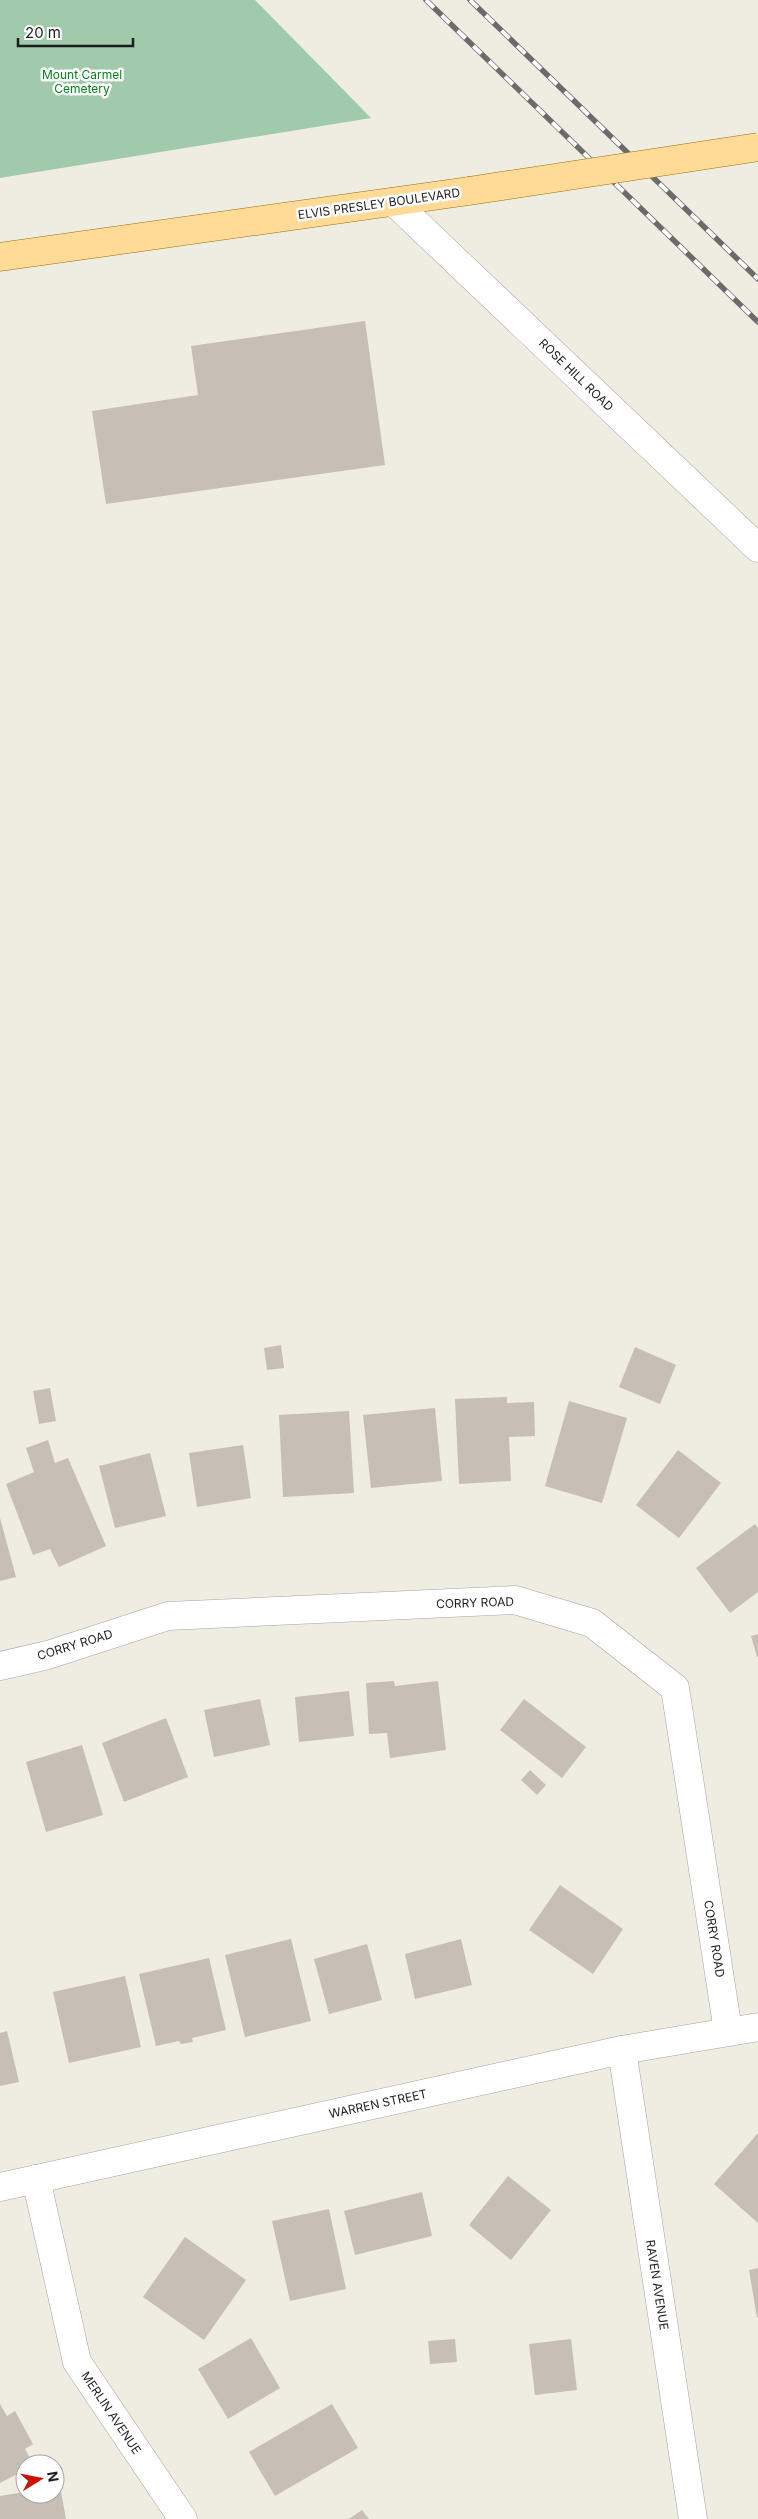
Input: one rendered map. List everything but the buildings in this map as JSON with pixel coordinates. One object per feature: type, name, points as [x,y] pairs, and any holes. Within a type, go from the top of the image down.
[{"type":"main road","name":"ELVIS PRESLEY BOULEVARD","points":[[0,257],[394,202],[758,147]]},
{"type":"street","name":"ROSE HILL ROAD","points":[[394,202],[758,548]]},
{"type":"street","name":"CORRY ROAD","points":[[0,1666],[48,1655],[168,1616],[516,1600],[592,1623],[675,1688],[728,2031]]},
{"type":"street","name":"WARREN STREET","points":[[0,2187],[622,2050],[758,2026]]},
{"type":"street","name":"RAVEN AVENUE","points":[[622,2050],[693,2519]]},
{"type":"street","name":"MERLIN AVENUE","points":[[36,2179],[77,2362],[183,2519]]},
{"type":"green space","name":"Mount Carmel Cemetery","points":[[0,0],[255,0],[371,118],[0,178]]},
{"type":"railway","points":[[426,0],[758,322]]},
{"type":"railway","points":[[470,0],[758,279]]}]
